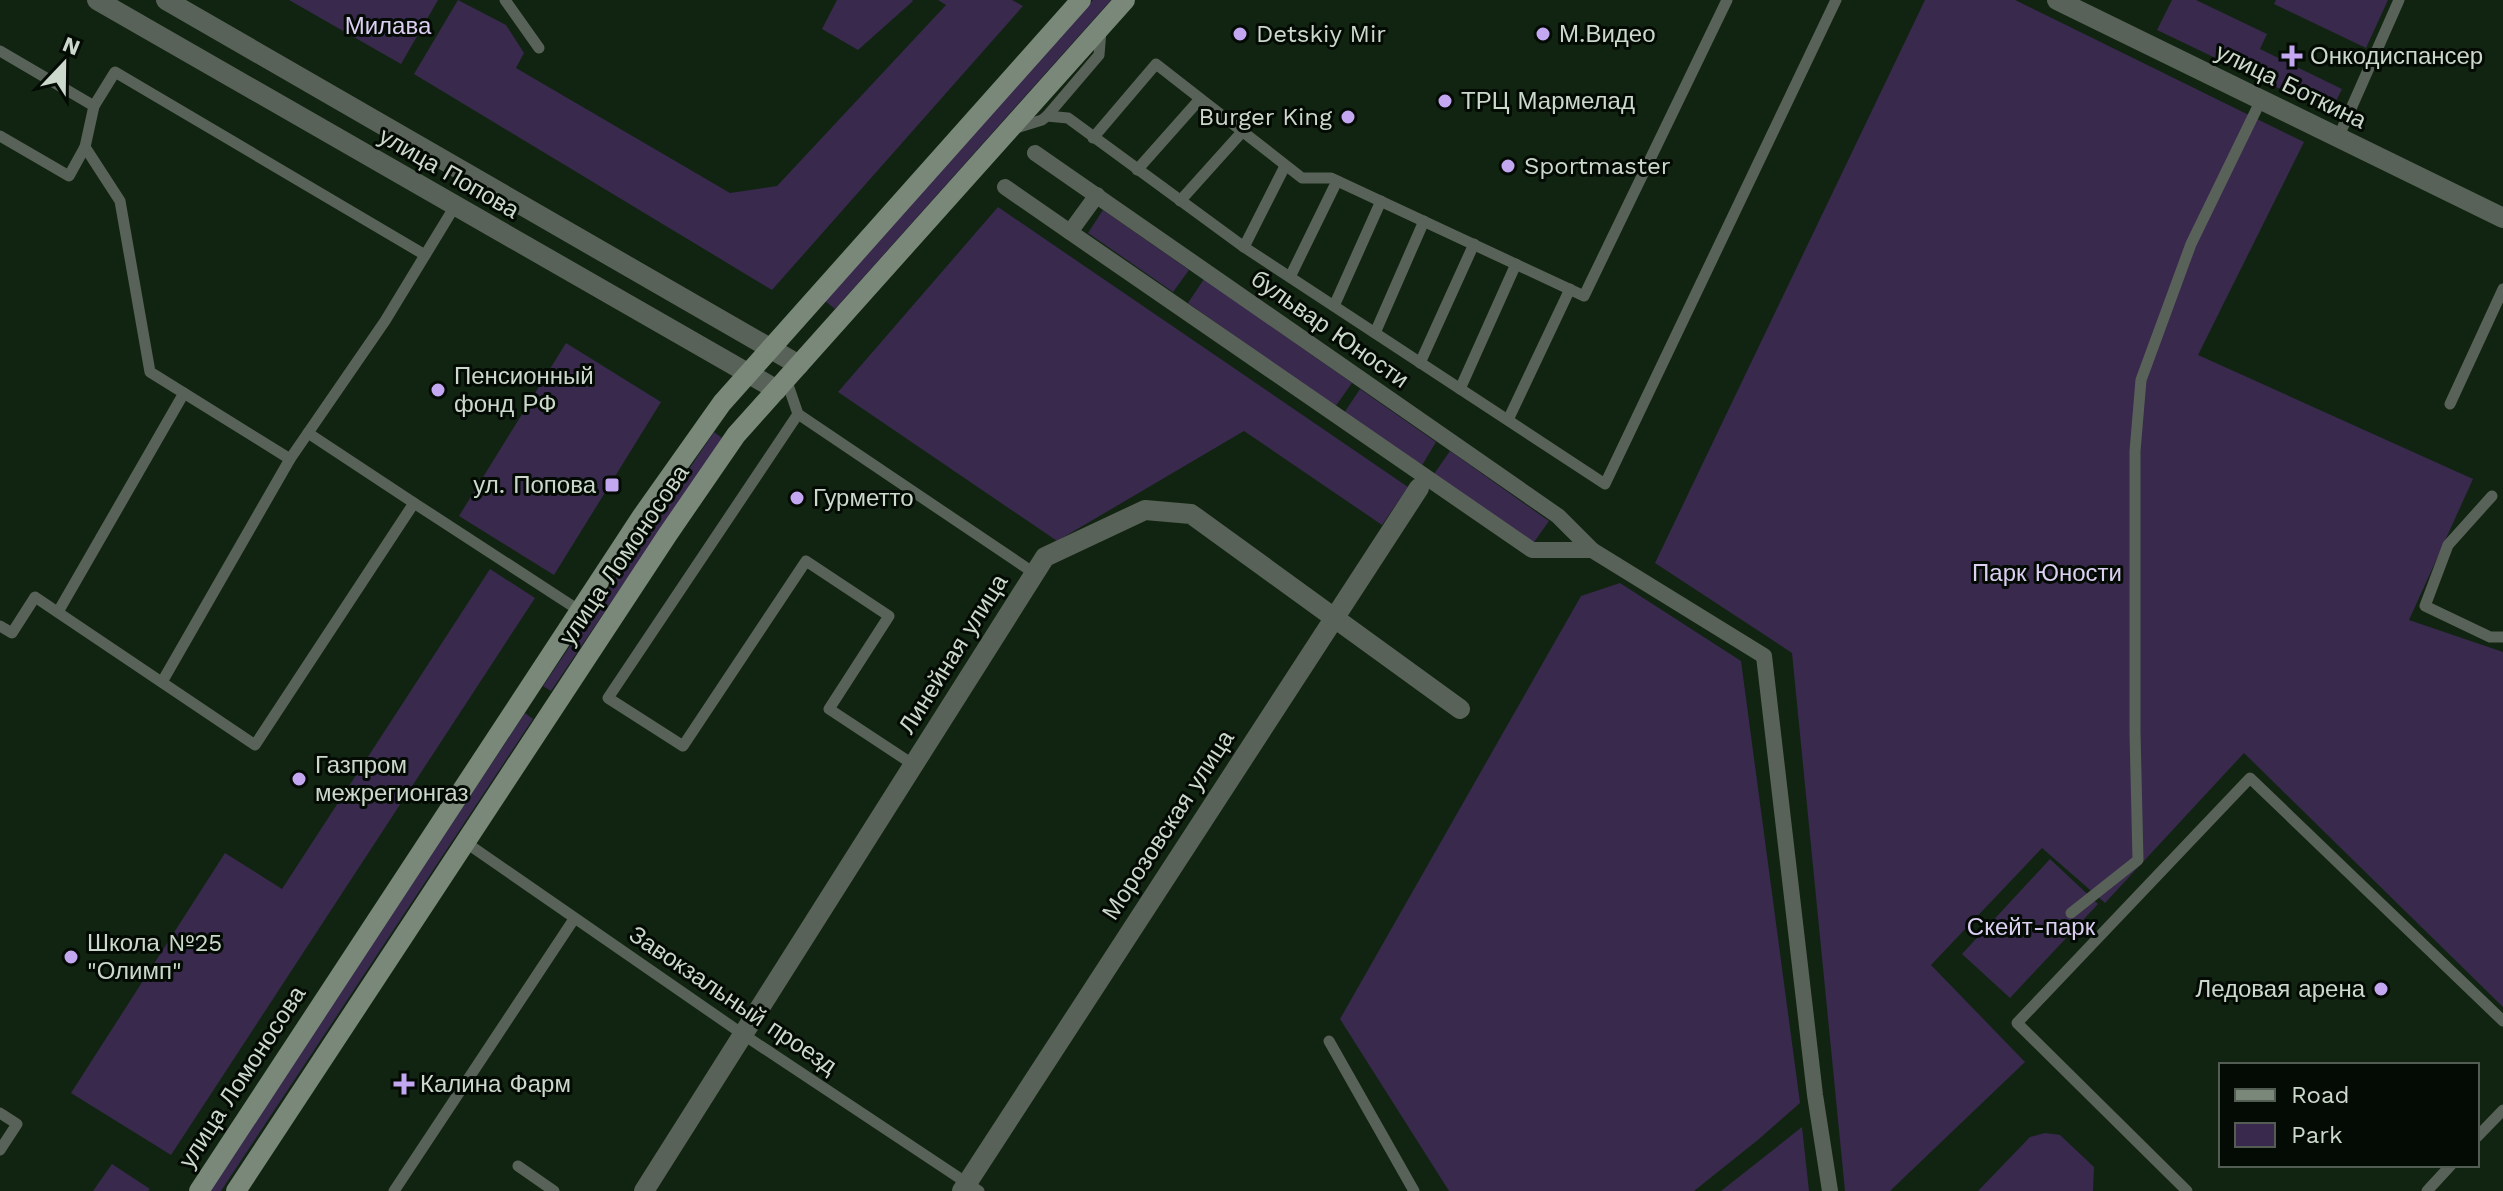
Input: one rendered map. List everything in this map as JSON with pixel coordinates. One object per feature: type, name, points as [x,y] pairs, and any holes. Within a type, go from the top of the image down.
[{"type":"main road","name":"улица Ломоносова","points":[[236,1191],[736,435],[1125,0]]},
{"type":"main road","name":"улица Ломоносова","points":[[199,1191],[525,694],[711,418],[1073,2]]},
{"type":"main road","points":[[525,694],[551,711]]},
{"type":"street","name":"улица Попова","points":[[97,0],[747,374],[787,378]]},
{"type":"street","name":"улица Попова","points":[[166,0],[770,348],[787,378]]},
{"type":"street","name":"улица Боткина","points":[[2057,0],[2503,218]]},
{"type":"street","name":"бульвар Юности","points":[[1035,153],[1558,516],[1592,550],[1764,656],[1815,1095],[1830,1191]]},
{"type":"street","points":[[1005,187],[1532,550],[1592,550]]},
{"type":"street","points":[[1070,232],[1097,195]]},
{"type":"street","name":"Морозовская улица","points":[[970,1188],[1334,616],[1419,488]]},
{"type":"street","name":"Линейная улица","points":[[644,1191],[1045,557],[1145,510],[1191,514],[1460,709]]},
{"type":"lane","points":[[505,0],[539,48]]},
{"type":"lane","points":[[1093,138],[1156,64],[1302,178],[1331,178],[1584,296],[1727,0]]},
{"type":"lane","points":[[1047,116],[1068,118],[1244,247],[1605,484],[1836,0]]},
{"type":"lane","points":[[2338,138],[2399,0]]},
{"type":"lane","points":[[1012,129],[1047,116],[1099,55],[1101,26]]},
{"type":"lane","points":[[0,51],[94,106]]},
{"type":"lane","points":[[0,136],[69,176],[85,147],[94,106],[115,72],[425,255]]},
{"type":"lane","points":[[1137,170],[1200,99]]},
{"type":"lane","points":[[2071,913],[2138,860],[2135,451],[2141,380],[2191,244],[2261,100]]},
{"type":"lane","points":[[1180,201],[1242,132]]},
{"type":"lane","points":[[85,147],[120,201],[150,372],[290,459]]},
{"type":"lane","points":[[1244,247],[1285,166]]},
{"type":"lane","points":[[1290,277],[1337,181]]},
{"type":"lane","points":[[1334,306],[1381,201]]},
{"type":"lane","points":[[162,682],[290,459],[385,321],[455,206]]},
{"type":"lane","points":[[1375,333],[1424,221]]},
{"type":"lane","points":[[1420,363],[1474,244]]},
{"type":"lane","points":[[1460,389],[1516,264]]},
{"type":"lane","points":[[1508,420],[1570,289]]},
{"type":"lane","points":[[2450,404],[2503,289]]},
{"type":"lane","points":[[787,378],[798,414],[1034,573]]},
{"type":"lane","points":[[58,612],[184,393]]},
{"type":"lane","points":[[798,414],[608,698],[683,746],[806,561],[889,616],[829,709],[914,765]]},
{"type":"lane","points":[[308,433],[580,611]]},
{"type":"lane","points":[[2492,496],[2448,545],[2425,606],[2490,637],[2503,637]]},
{"type":"lane","points":[[0,626],[12,633],[35,597],[255,745],[414,503]]},
{"type":"lane","points":[[2187,1191],[2017,1023],[2250,778],[2503,1021]]},
{"type":"lane","name":"Завокзальный проезд","points":[[465,842],[970,1188]]},
{"type":"lane","points":[[394,1191],[574,919]]},
{"type":"lane","points":[[1329,1041],[1411,1190]]},
{"type":"lane","points":[[2479,1135],[2503,1110]]},
{"type":"lane","points":[[0,1113],[17,1124],[0,1150]]},
{"type":"lane","points":[[518,1166],[554,1191]]},
{"type":"lane","points":[[2427,1191],[2449,1167]]},
{"type":"green space","name":"Милава","points":[[289,0],[438,0],[401,64]]},
{"type":"green space","points":[[458,0],[506,25],[524,53],[516,68],[730,193],[777,186],[946,5],[938,0],[1012,0],[1023,6],[772,290],[414,74]]},
{"type":"green space","points":[[837,0],[913,1],[858,50],[822,29]]},
{"type":"green space","points":[[1093,0],[1111,0],[835,309],[825,301]]},
{"type":"green space","name":"Парк Юности","points":[[1925,0],[2015,0],[2304,142],[2198,355],[2473,479],[2409,620],[2503,652],[2503,1007],[2244,753],[2105,903],[2042,848],[1931,965],[2025,1062],[1890,1191],[1845,1191],[1792,653],[1655,563]]},
{"type":"green space","points":[[2172,0],[2196,0],[2267,34],[2260,49],[2342,89],[2330,113],[2157,30]]},
{"type":"green space","points":[[2276,0],[2388,0],[2366,48],[2274,4]]},
{"type":"green space","points":[[998,207],[1408,487],[1382,525],[1244,431],[1057,541],[838,392]]},
{"type":"green space","points":[[1103,210],[1189,270],[1173,292],[1088,233]]},
{"type":"green space","points":[[1204,279],[1352,383],[1335,407],[1188,303]]},
{"type":"green space","points":[[566,343],[661,402],[554,575],[459,516]]},
{"type":"green space","points":[[1360,389],[1436,442],[1421,467],[1344,413]]},
{"type":"green space","points":[[714,432],[722,438],[551,691],[543,686]]},
{"type":"green space","points":[[1450,451],[1549,521],[1532,545],[1434,474]]},
{"type":"green space","points":[[490,569],[535,598],[171,1155],[71,1093],[225,853],[282,889]]},
{"type":"green space","points":[[1620,583],[1741,661],[1800,1103],[1694,1191],[1449,1191],[1340,1019],[1581,596]]},
{"type":"green space","points":[[525,713],[533,719],[221,1191],[209,1191]]},
{"type":"green space","name":"Скейт-парк","points":[[2050,859],[2098,904],[2010,998],[1962,954]]},
{"type":"green space","points":[[1802,1127],[1809,1191],[1721,1191]]},
{"type":"green space","points":[[2045,1133],[2060,1135],[2094,1167],[2093,1191],[1978,1191],[2030,1137]]},
{"type":"green space","points":[[112,1164],[150,1189],[93,1191]]},
{"type":"place","name":"Detskiy Mir","points":[[1240,34]]},
{"type":"place","name":"М.Видео","points":[[1543,34]]},
{"type":"place","name":"Онкодиспансер","points":[[2292,56]]},
{"type":"place","name":"ТРЦ Мармелад","points":[[1445,101]]},
{"type":"place","name":"Burger King","points":[[1348,117]]},
{"type":"place","name":"Sportmaster","points":[[1508,166]]},
{"type":"place","name":"Пенсионный фонд РФ","points":[[438,390]]},
{"type":"place","name":"ул. Попова","points":[[612,485]]},
{"type":"place","name":"Гурметто","points":[[797,498]]},
{"type":"place","name":"Газпром межрегионгаз","points":[[299,779]]},
{"type":"place","name":"Школа №25 \"Олимп\"","points":[[71,957]]},
{"type":"place","name":"Ледовая арена","points":[[2381,989]]},
{"type":"place","name":"Калина Фарм","points":[[404,1084]]}]
